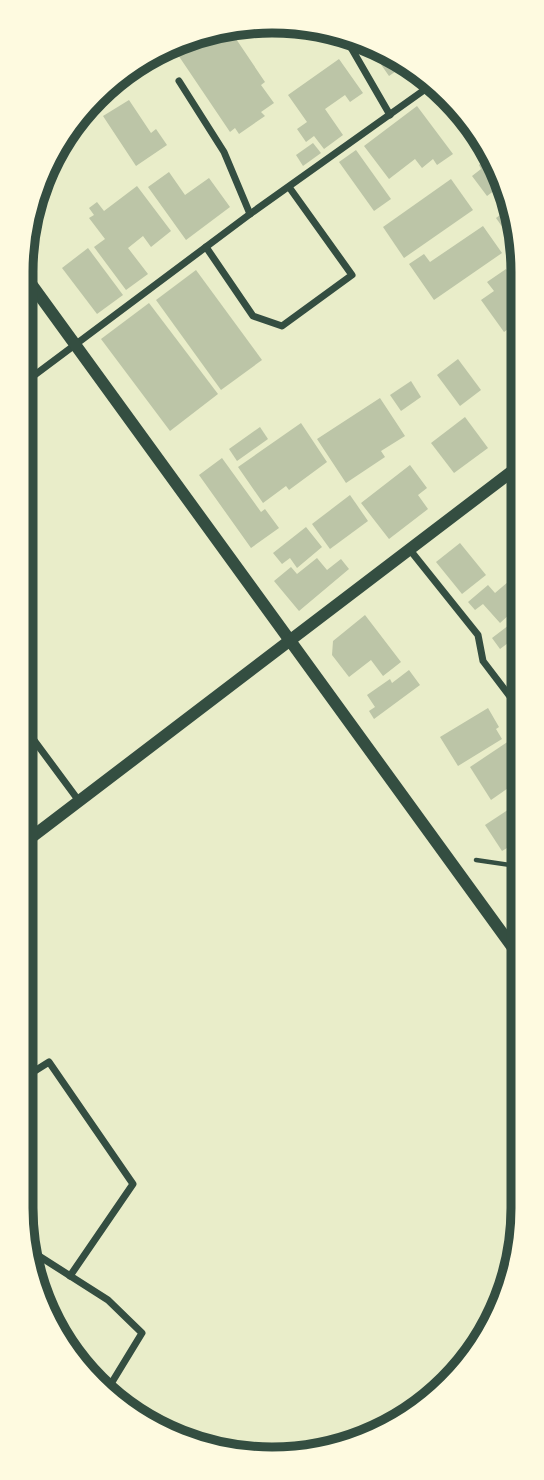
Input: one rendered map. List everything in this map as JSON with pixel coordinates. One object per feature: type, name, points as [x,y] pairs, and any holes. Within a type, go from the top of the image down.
[{"type":"street","points":[[350,47],[390,115]]},
{"type":"street","points":[[179,81],[224,152],[250,214]]},
{"type":"street","points":[[33,376],[250,214],[425,89]]},
{"type":"street","points":[[206,247],[253,316],[282,326],[352,275],[289,187]]},
{"type":"street","points":[[33,287],[511,945]]},
{"type":"street","points":[[34,836],[511,474]]},
{"type":"street","points":[[410,550],[478,635],[483,661],[511,698]]},
{"type":"street","points":[[33,740],[79,802]]},
{"type":"street","points":[[34,1072],[49,1062],[133,1184],[70,1276]]},
{"type":"street","points":[[38,1256],[108,1300],[142,1333],[111,1384]]},
{"type":"path","points":[[448,856],[511,865]]},
{"type":"building","points":[[234,36],[265,82],[261,85],[274,103],[261,112],[265,116],[239,134],[235,128],[230,132],[177,53],[210,41]]},
{"type":"building","points":[[376,58],[399,69],[389,76]]},
{"type":"building","points":[[339,59],[363,93],[350,102],[345,95],[325,109],[343,135],[324,149],[314,136],[306,142],[297,129],[307,122],[288,95]]},
{"type":"building","points":[[129,100],[151,133],[156,129],[167,145],[136,166],[103,116]]},
{"type":"building","points":[[417,106],[453,154],[437,165],[433,159],[422,168],[415,159],[389,179],[364,146]]},
{"type":"building","points":[[313,143],[321,153],[303,166],[296,155]]},
{"type":"building","points":[[356,150],[391,199],[374,211],[339,162]]},
{"type":"building","points":[[480,155],[486,166],[496,189],[487,196],[472,176],[481,169],[479,165],[483,161]]},
{"type":"building","points":[[169,172],[185,195],[209,178],[230,207],[186,240],[148,187]]},
{"type":"building","points":[[451,179],[473,210],[404,258],[383,227]]},
{"type":"building","points":[[137,186],[171,231],[151,247],[143,236],[128,248],[148,274],[126,290],[94,247],[105,239],[89,218],[94,215],[89,208],[97,202],[104,211]]},
{"type":"building","points":[[503,213],[508,235],[496,218]]},
{"type":"building","points":[[483,226],[502,253],[434,300],[409,264],[424,254],[430,262]]},
{"type":"building","points":[[88,248],[123,295],[97,314],[62,268]]},
{"type":"building","points":[[506,269],[511,276],[511,327],[504,332],[481,300],[494,291],[487,282]]},
{"type":"building","points":[[196,270],[262,360],[221,390],[156,300]]},
{"type":"building","points":[[149,303],[218,394],[170,431],[101,339]]},
{"type":"building","points":[[458,359],[481,390],[460,406],[437,375]]},
{"type":"building","points":[[411,381],[421,397],[401,411],[390,395]]},
{"type":"building","points":[[380,398],[405,436],[381,451],[385,457],[346,483],[317,439]]},
{"type":"building","points":[[465,417],[488,448],[454,473],[431,443]]},
{"type":"building","points":[[301,423],[327,462],[289,490],[286,486],[263,503],[238,467]]},
{"type":"building","points":[[260,427],[268,439],[237,461],[229,449]]},
{"type":"building","points":[[222,458],[261,512],[265,509],[279,528],[251,548],[199,475]]},
{"type":"building","points":[[410,465],[427,488],[418,495],[428,509],[389,539],[361,503]]},
{"type":"building","points":[[350,495],[368,521],[330,549],[312,524]]},
{"type":"building","points":[[306,527],[322,547],[297,568],[290,558],[282,564],[273,553]]},
{"type":"building","points":[[460,543],[486,575],[462,594],[436,562]]},
{"type":"building","points":[[317,558],[327,570],[341,559],[349,569],[299,611],[274,581],[291,567],[297,574]]},
{"type":"building","points":[[511,579],[511,613],[500,623],[483,604],[475,610],[468,602],[488,585],[495,593]]},
{"type":"building","points":[[365,615],[401,662],[383,676],[371,660],[349,677],[332,655],[333,641]]},
{"type":"building","points":[[511,623],[511,647],[508,643],[500,649],[492,638]]},
{"type":"building","points":[[409,670],[420,685],[374,719],[369,711],[375,707],[367,695],[390,679],[392,683]]},
{"type":"building","points":[[488,708],[499,727],[496,729],[502,739],[458,766],[440,737]]},
{"type":"building","points":[[511,740],[511,786],[491,800],[470,767]]},
{"type":"building","points":[[511,808],[511,846],[502,851],[485,825]]}]
